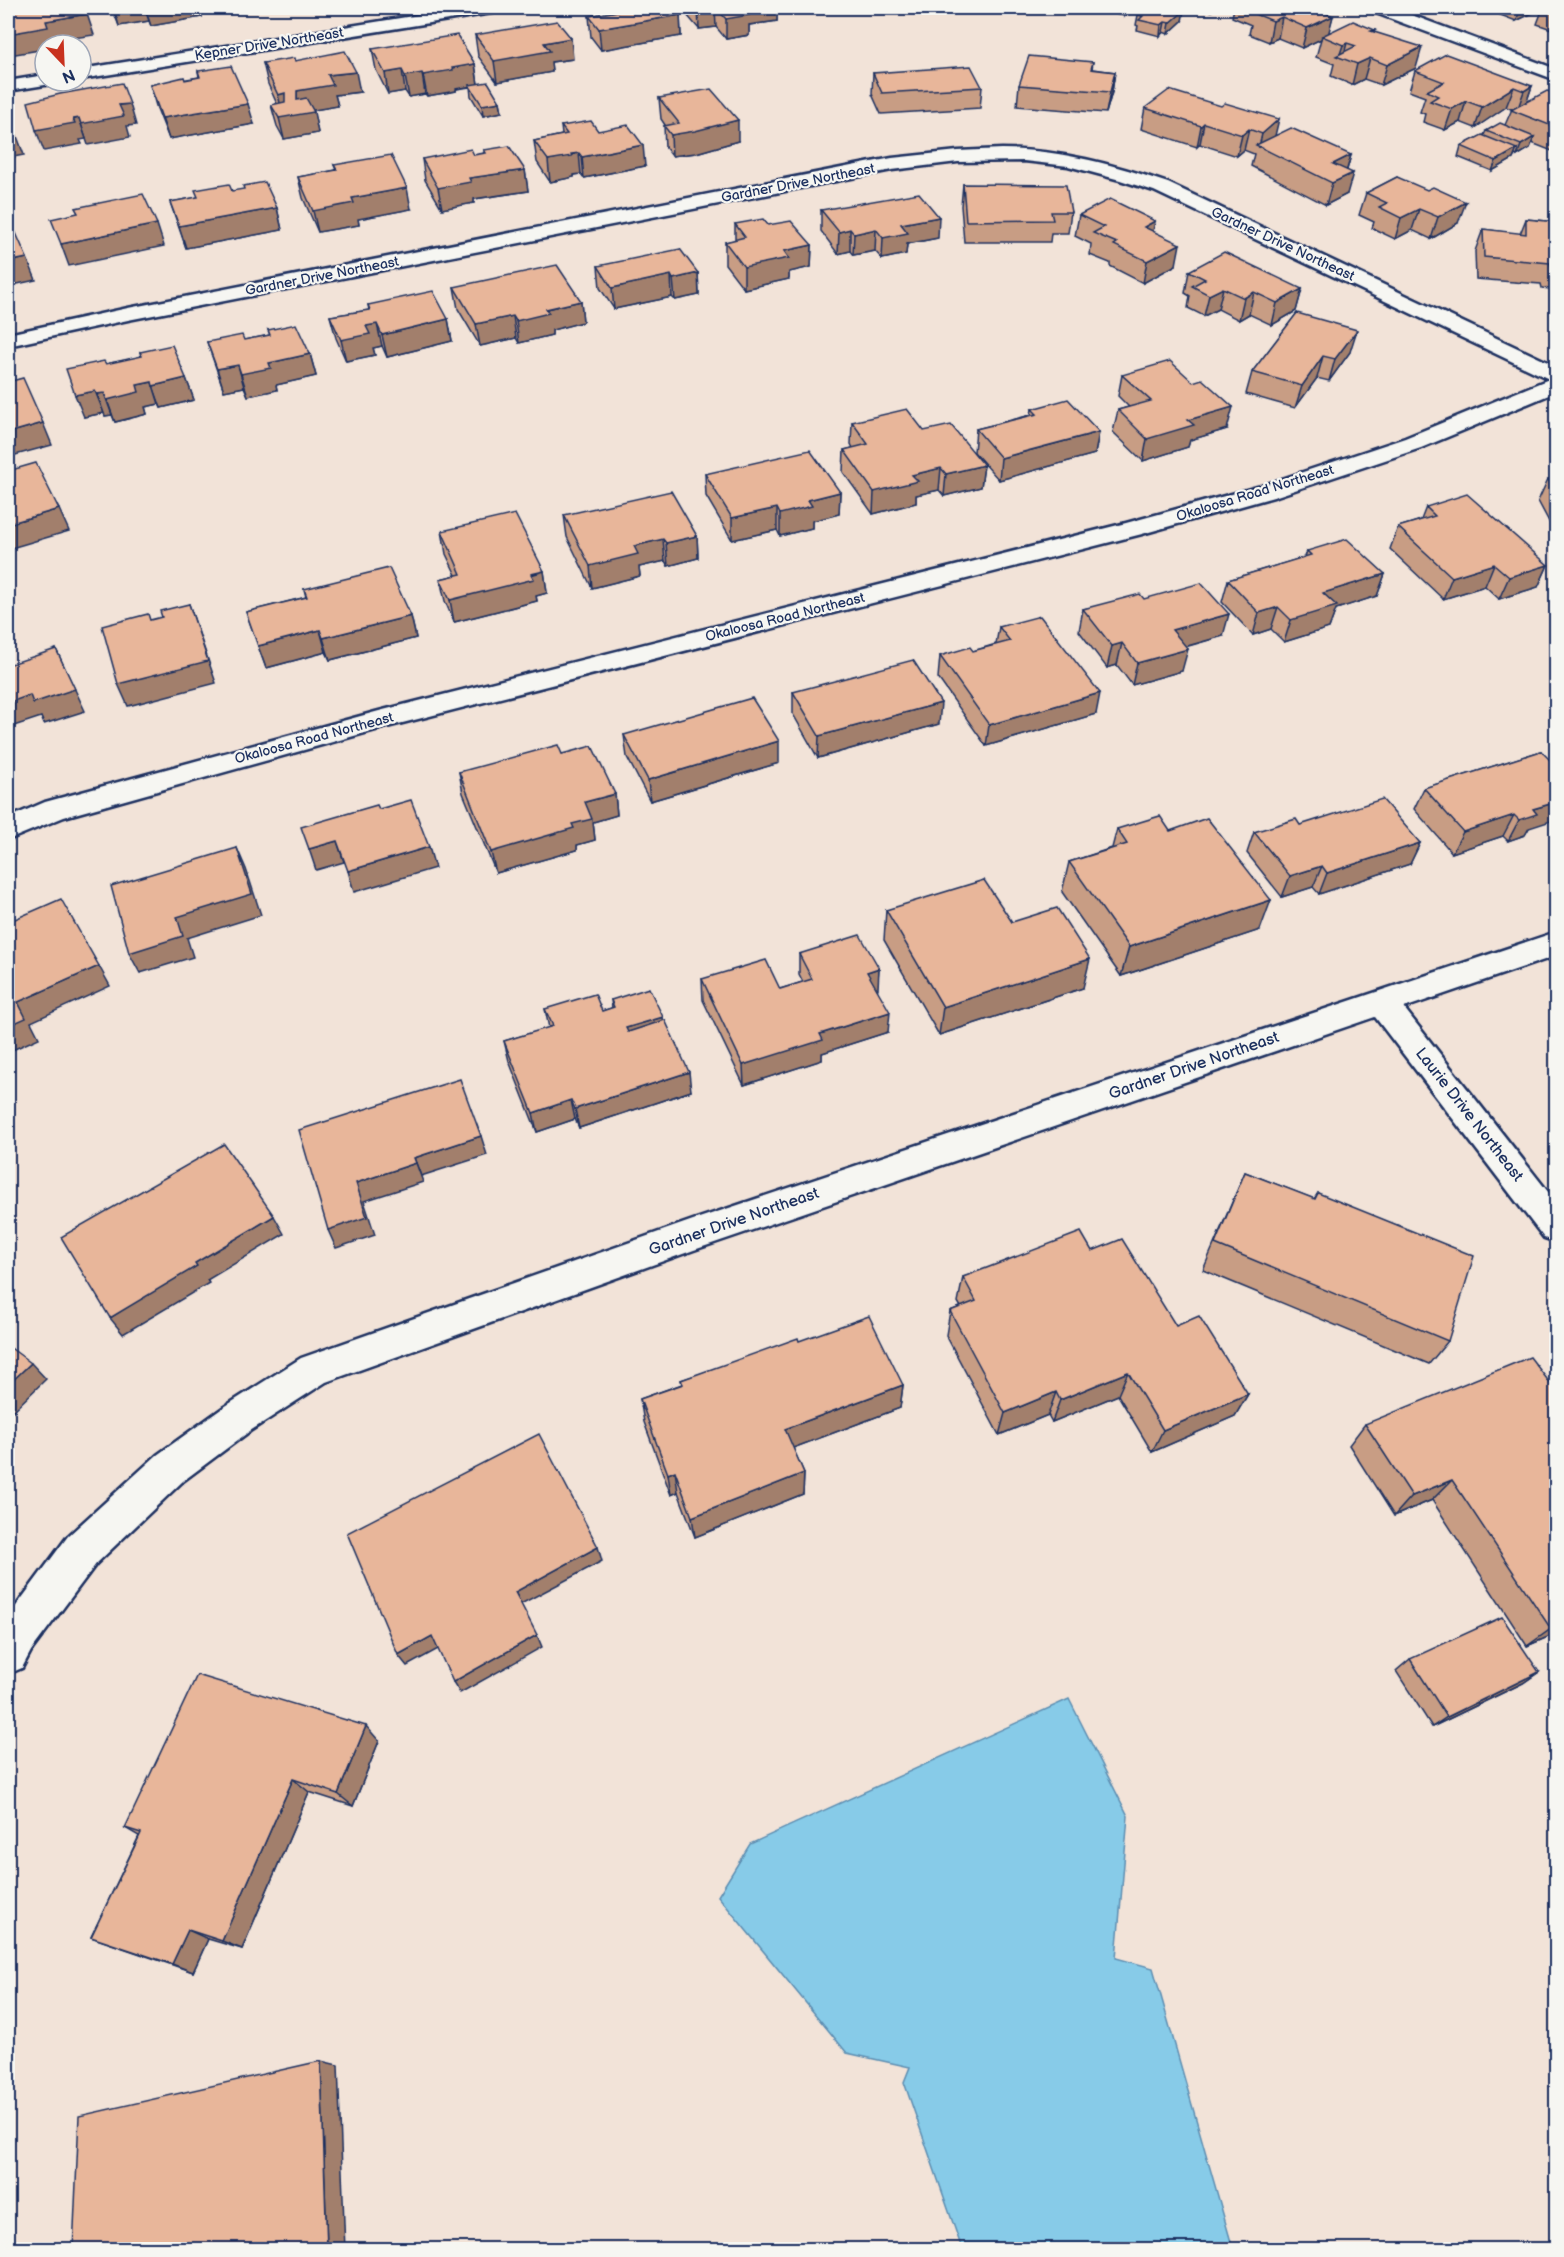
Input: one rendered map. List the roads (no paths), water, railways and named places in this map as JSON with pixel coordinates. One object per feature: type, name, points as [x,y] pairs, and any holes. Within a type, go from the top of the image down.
[{"type":"street","name":"Kepner Drive Northeast","points":[[93,72],[492,8]]},
{"type":"street","points":[[1379,8],[1557,75]]},
{"type":"street","points":[[8,86],[33,82]]},
{"type":"street","name":"Gardner Drive Northeast","points":[[8,340],[139,311],[892,164],[952,156],[1006,155],[1068,160],[1120,173],[1161,187],[1557,374]]},
{"type":"street","name":"Okaloosa Road Northeast","points":[[8,830],[56,809],[379,720],[1133,529],[1269,491],[1413,443],[1557,384]]},
{"type":"street","name":"Gardner Drive Northeast","points":[[8,1654],[17,1637],[82,1550],[170,1468],[237,1419],[314,1370],[693,1235],[1557,944]]},
{"type":"street","name":"Laurie Drive Northeast","points":[[1382,1003],[1557,1227]]},
{"type":"water","points":[[1069,1699],[1128,1816],[1116,1958],[1153,1968],[1233,2249],[962,2249],[904,2082],[910,2067],[847,2053],[718,1896],[750,1844]]}]
